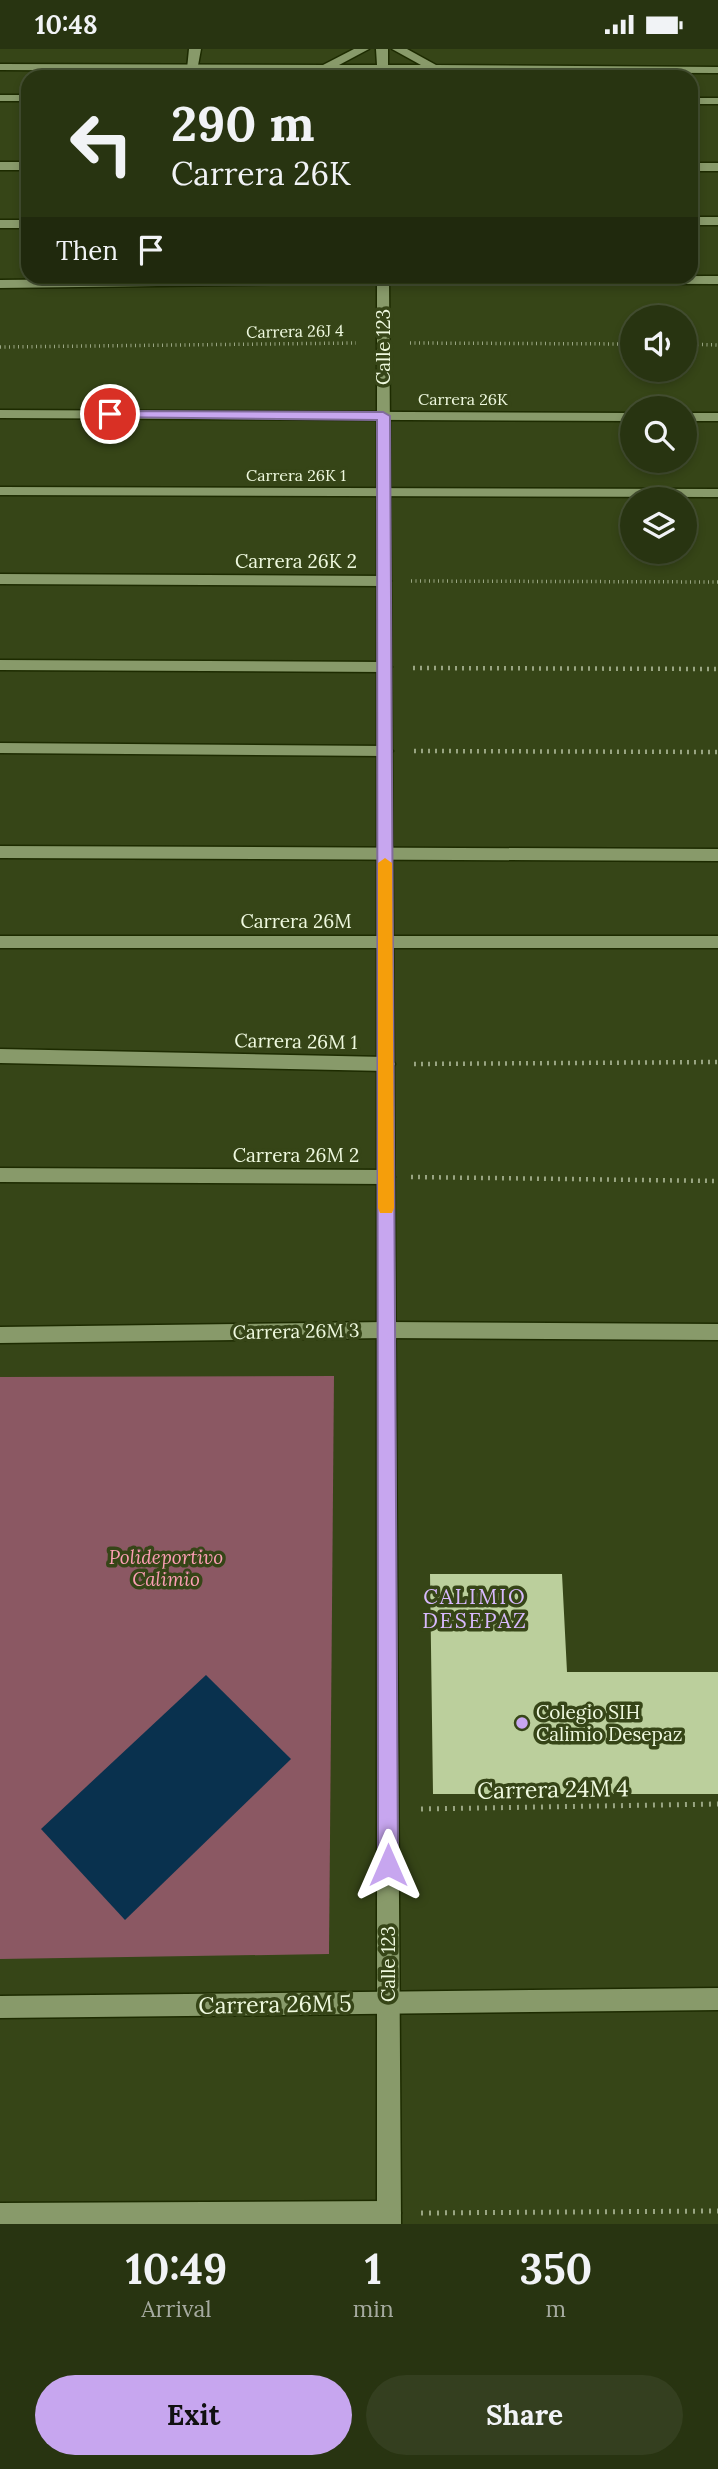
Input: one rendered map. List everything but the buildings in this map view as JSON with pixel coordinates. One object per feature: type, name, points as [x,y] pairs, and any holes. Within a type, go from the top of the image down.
[{"type":"street","points":[[193,69],[195,49]]},
{"type":"street","points":[[0,67],[315,70],[348,58],[363,49]]},
{"type":"street","points":[[382,49],[383,70]]},
{"type":"street","points":[[398,49],[422,63],[441,70]]},
{"type":"street","points":[[698,70],[718,70]]},
{"type":"street","points":[[0,98],[21,98]]},
{"type":"street","points":[[698,101],[718,101]]},
{"type":"street","points":[[0,166],[21,166]]},
{"type":"street","points":[[698,167],[718,167]]},
{"type":"street","points":[[698,221],[718,221]]},
{"type":"street","points":[[0,224],[21,224]]},
{"type":"street","points":[[698,280],[718,280]]},
{"type":"street","points":[[0,284],[21,284]]},
{"type":"street","name":"Calle 123","points":[[383,284],[389,2219]]},
{"type":"street","name":"Carrera 26K","points":[[0,414],[620,417]]},
{"type":"street","points":[[697,417],[718,417]]},
{"type":"street","name":"Carrera 26K 1","points":[[0,491],[718,493]]},
{"type":"street","name":"Carrera 26K 2","points":[[0,579],[384,581]]},
{"type":"street","points":[[0,665],[384,667]]},
{"type":"street","points":[[0,748],[385,751]]},
{"type":"street","points":[[0,852],[718,855]]},
{"type":"street","name":"Carrera 26M","points":[[0,942],[718,942]]},
{"type":"street","name":"Carrera 26M 1","points":[[0,1056],[386,1064]]},
{"type":"street","name":"Carrera 26M 2","points":[[0,1175],[386,1177]]},
{"type":"street","name":"Carrera 26M 3","points":[[0,1335],[387,1330],[718,1332]]},
{"type":"street","name":"Carrera 26M 5","points":[[0,2007],[718,1999]]},
{"type":"street","points":[[0,2215],[389,2219]]},
{"type":"path","name":"Carrera 26J 4","points":[[0,347],[383,342],[620,344]]},
{"type":"path","points":[[697,344],[718,345]]},
{"type":"path","name":"Carrera 26K 2","points":[[384,581],[718,582]]},
{"type":"path","points":[[384,667],[718,669]]},
{"type":"path","points":[[385,751],[718,752]]},
{"type":"path","points":[[386,1064],[718,1062]]},
{"type":"path","name":"Carrera 26M 2","points":[[386,1177],[718,1181]]},
{"type":"path","name":"Carrera 24M 4","points":[[388,1809],[718,1804]]},
{"type":"path","points":[[389,2219],[718,2211]]},
{"type":"green space","name":"Polideportivo Calimio","points":[[334,1376],[329,1954],[0,1959],[0,1377]]},
{"type":"water","points":[[206,1675],[291,1759],[125,1920],[41,1829]]},
{"type":"slow traffic","points":[[385,863],[386,1208]]},
{"type":"place","name":"Colegio SIH Calimio Desepaz","points":[[522,1723]]},
{"type":"district","name":"CALIMIO DESEPAZ","points":[[475,1608]]},
{"type":"route","points":[[110,414],[383,416],[388,1865]]}]
